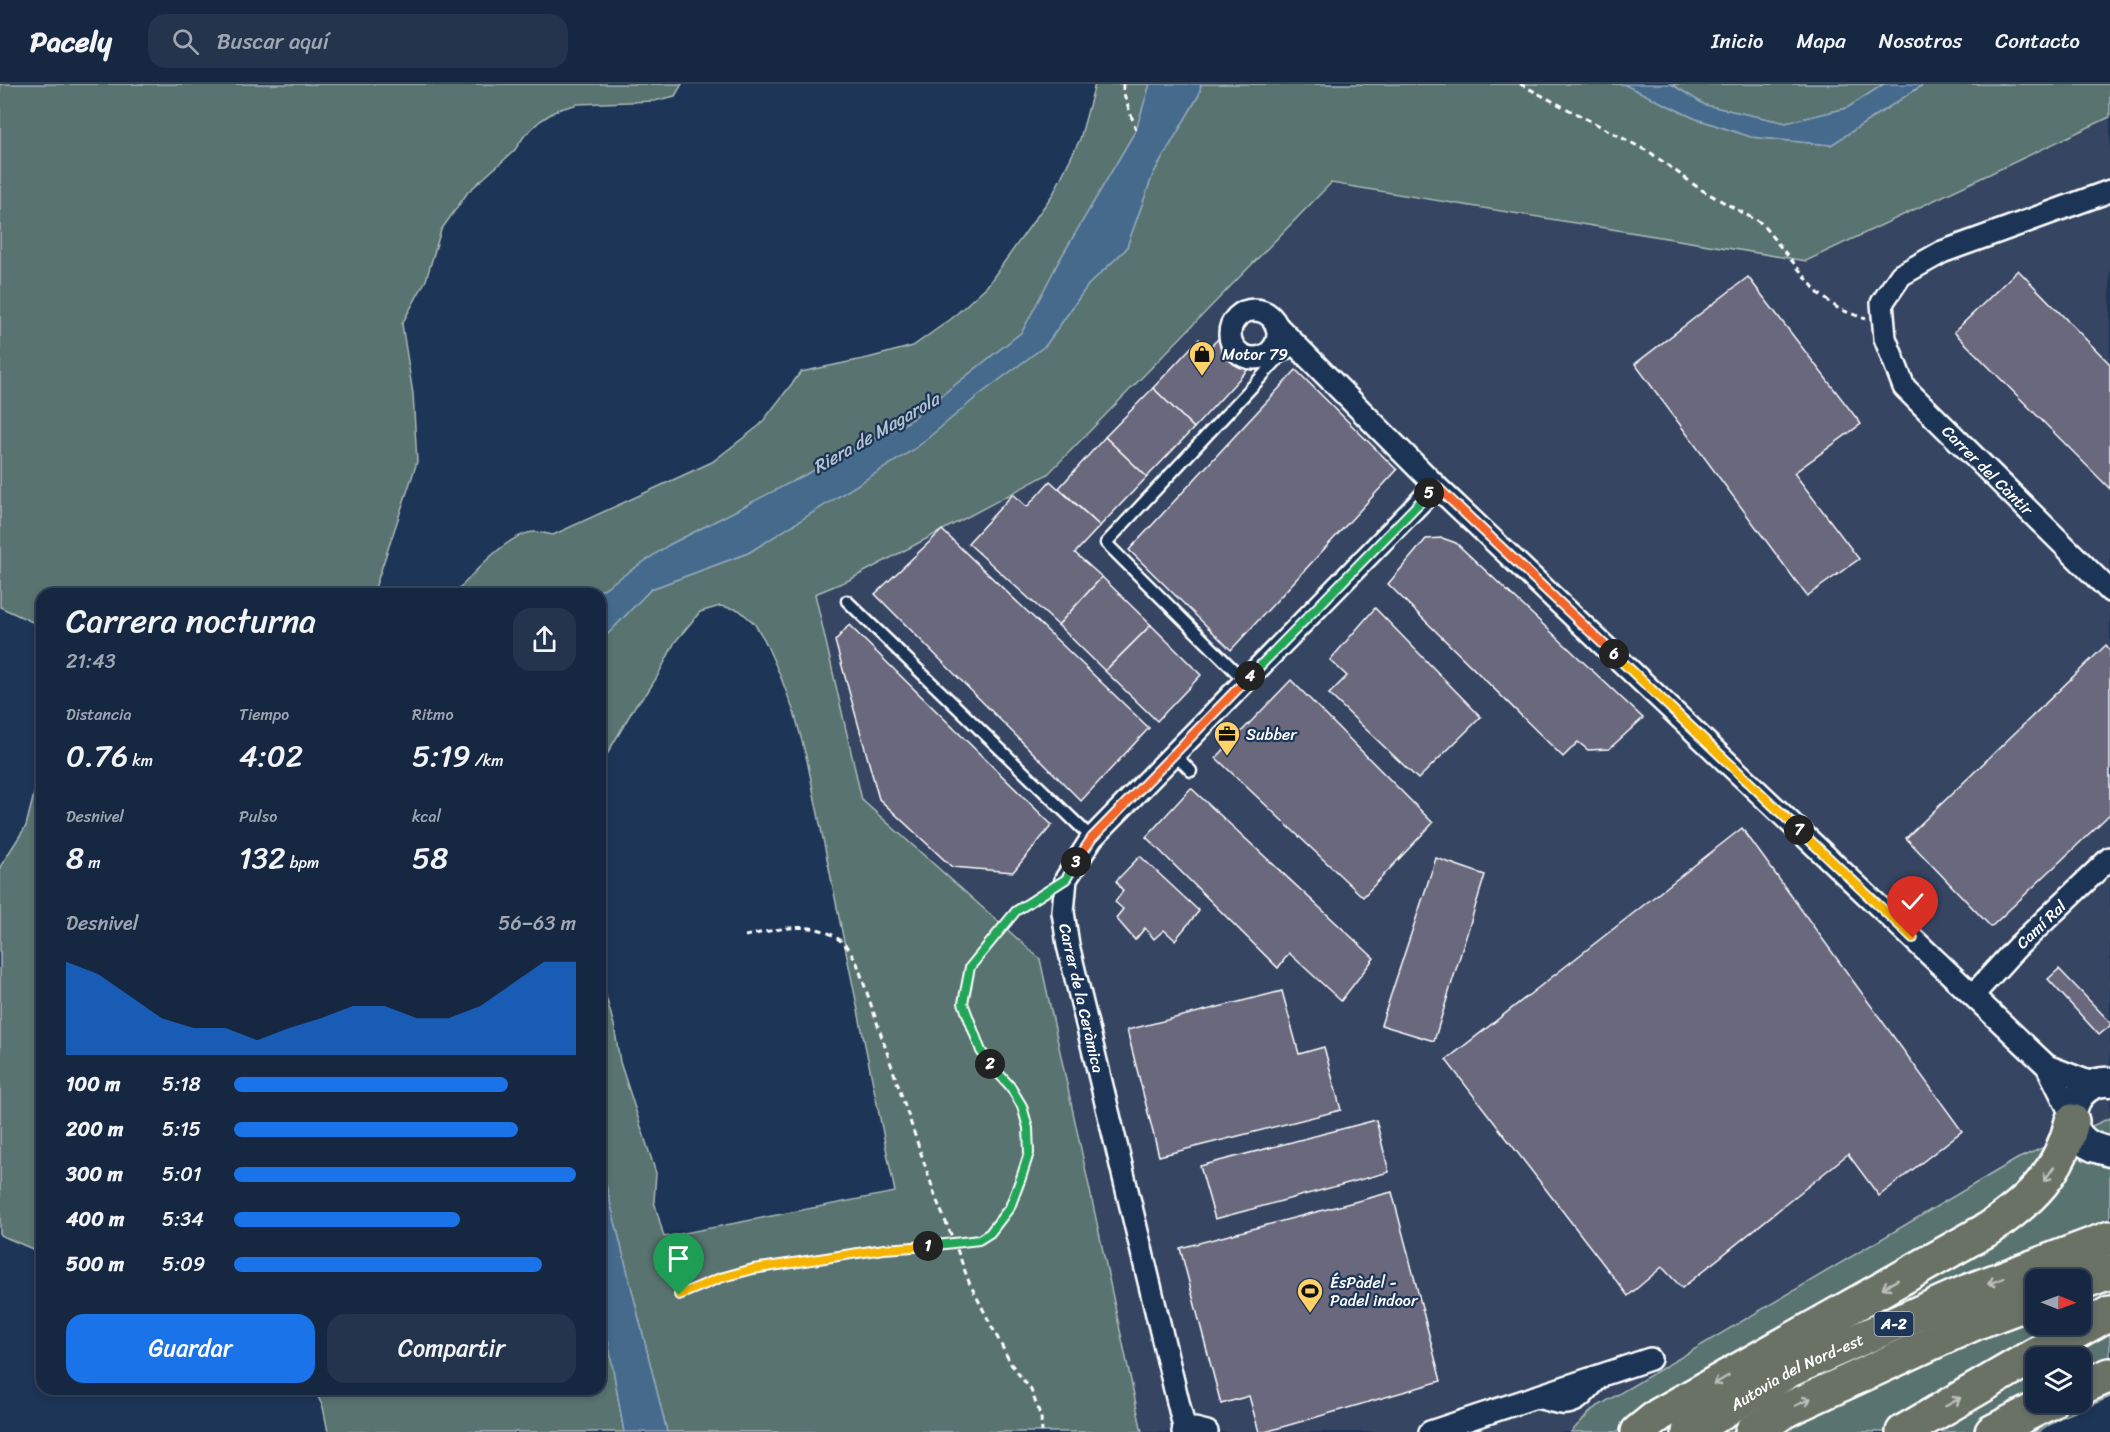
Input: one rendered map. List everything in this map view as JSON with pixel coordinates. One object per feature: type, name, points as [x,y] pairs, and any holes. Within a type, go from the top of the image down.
[{"type":"highway","points":[[1638,1432],[1659,1415],[1990,1228],[2017,1210],[2048,1178],[2063,1153],[2072,1119]]},
{"type":"highway","name":"Autovia del Nord-est","points":[[1689,1432],[1790,1370],[1966,1292],[2110,1238]]},
{"type":"highway","points":[[2091,1279],[2110,1272]]},
{"type":"highway","name":"Autovia del Nord-est","points":[[1752,1432],[1788,1409],[1977,1322],[2025,1304]]},
{"type":"highway","points":[[1903,1432],[2110,1313]]},
{"type":"highway","points":[[2091,1383],[2110,1375]]},
{"type":"highway","points":[[1992,1432],[2029,1413]]},
{"type":"main road","points":[[2102,1083],[2079,1095],[2075,1101],[2072,1119],[2082,1140],[2088,1145],[2108,1150]]},
{"type":"street","points":[[1884,332],[1882,303],[1902,275],[1942,252],[2110,191]]},
{"type":"street","points":[[1287,352],[1256,358],[1241,354],[1232,342],[1232,326],[1242,314],[1250,311],[1265,313],[1276,325],[1287,352],[1436,486],[2048,1066],[2072,1119]]},
{"type":"street","name":"Carrer del Càntir","points":[[1884,332],[1904,387],[2110,591]]},
{"type":"street","name":"Carrer de la Ceràmica","points":[[1184,1432],[1068,945],[1063,912],[1066,879],[1092,838],[1436,486]]},
{"type":"street","name":"Camí Ral","points":[[1973,995],[2017,947],[2110,858]]},
{"type":"street","points":[[2048,1066],[2102,1083]]},
{"type":"street","points":[[1430,1432],[1650,1359]]},
{"type":"street","points":[[1184,1432],[1195,1429],[1207,1432]]},
{"type":"lane","points":[[1245,681],[1106,543],[1287,352]]},
{"type":"lane","points":[[847,601],[1092,838]]},
{"type":"lane","points":[[1174,754],[1191,771]]},
{"type":"path","points":[[1124,84],[1123,91],[1136,130]]},
{"type":"path","points":[[1520,84],[1651,153],[1700,189],[1761,223],[1819,294],[1839,309],[1884,332]]},
{"type":"path","points":[[679,1295],[720,1278],[753,1269],[884,1249],[955,1244],[979,1240],[990,1233],[1010,1207],[1029,1153],[1028,1128],[1022,1106],[1010,1086],[993,1070],[981,1051],[963,1003],[970,967],[1016,911],[1066,879]]},
{"type":"path","points":[[744,936],[797,926],[827,932],[844,943],[857,963],[937,1201],[969,1282],[1011,1364],[1031,1390],[1041,1417],[1042,1432]]},
{"type":"shaded area","points":[[1150,84],[1201,84],[1199,95],[1153,174],[1126,249],[1088,285],[1046,345],[979,395],[916,448],[748,553],[651,589],[606,636],[605,588],[669,545],[908,422],[1022,332],[1059,261],[1136,130]]},
{"type":"shaded area","points":[[1623,84],[1671,84],[1705,105],[1786,123],[1847,108],[1884,84],[1924,84],[1831,145],[1751,137],[1694,118]]},
{"type":"shaded area","points":[[2110,117],[2110,1118],[2017,1159],[1593,1409],[1571,1432],[1142,1432],[1040,959],[862,800],[815,594],[849,580],[1048,474],[1332,183],[1806,261]]},
{"type":"shaded area","points":[[606,1185],[667,1432],[624,1432],[606,1328]]},
{"type":"green space","points":[[0,84],[682,84],[675,96],[654,101],[578,104],[557,110],[540,121],[525,135],[514,151],[468,192],[441,230],[426,280],[402,324],[413,394],[417,462],[375,588],[36,588],[36,624],[0,607]]},
{"type":"green space","points":[[1095,84],[1150,84],[1136,130],[1059,261],[1022,332],[908,422],[669,545],[605,588],[460,588],[491,556],[514,539],[535,532],[553,535],[712,462],[760,425],[801,372],[913,346],[951,319],[987,286],[1053,194],[1080,139]]},
{"type":"green space","points":[[1201,84],[1623,84],[1694,118],[1751,137],[1831,145],[1924,84],[2110,84],[2110,117],[1806,261],[1331,183],[1048,474],[849,580],[815,594],[862,800],[1040,959],[1142,1432],[667,1432],[606,1185],[606,997],[614,1025],[620,1062],[656,1173],[654,1201],[664,1237],[895,1192],[807,760],[795,715],[764,639],[754,623],[739,610],[720,606],[700,612],[675,642],[657,677],[635,706],[606,756],[606,636],[651,589],[748,553],[916,448],[979,395],[1046,345],[1088,285],[1126,249],[1153,174],[1199,95]]},
{"type":"green space","points":[[1671,84],[1884,84],[1847,108],[1786,123],[1705,105]]},
{"type":"green space","points":[[36,786],[36,1250],[0,1235],[0,867],[26,826]]},
{"type":"green space","points":[[2110,1118],[2110,1397],[2091,1405],[2091,1347],[2025,1347],[2025,1413],[2072,1413],[2039,1432],[1571,1432],[1593,1409],[2017,1159]]},
{"type":"green space","points":[[606,1328],[624,1432],[328,1432],[323,1407],[317,1395],[606,1395]]},
{"type":"building","points":[[2018,270],[2110,364],[2110,489],[1954,332]]},
{"type":"building","points":[[1748,277],[1861,424],[1794,473],[1859,559],[1807,596],[1635,364]]},
{"type":"building","name":"Motor 79","points":[[1220,337],[1251,366],[1194,428],[1153,388],[1199,339],[1209,348]]},
{"type":"building","points":[[1296,370],[1397,470],[1231,650],[1129,550]]},
{"type":"building","points":[[1153,388],[1194,428],[1147,477],[1105,437]]},
{"type":"building","points":[[1105,437],[1147,477],[1100,526],[1059,488]]},
{"type":"building","points":[[1050,481],[1100,526],[1075,553],[1102,577],[1058,625],[968,543],[1013,494],[1027,507]]},
{"type":"building","points":[[942,530],[1149,728],[1081,801],[875,594]]},
{"type":"building","points":[[1442,538],[1456,543],[1643,718],[1609,749],[1588,750],[1578,742],[1563,757],[1388,584],[1426,539]]},
{"type":"building","points":[[1102,577],[1151,625],[1105,671],[1058,625]]},
{"type":"building","points":[[1375,608],[1481,717],[1418,779],[1329,694],[1347,676],[1330,660]]},
{"type":"building","points":[[849,625],[1052,825],[1013,872],[952,867],[879,799],[835,641]]},
{"type":"building","points":[[1151,625],[1201,675],[1157,721],[1105,671]]},
{"type":"building","points":[[2106,645],[2110,650],[2110,814],[1991,927],[1906,838]]},
{"type":"building","points":[[1291,680],[1433,823],[1363,897],[1216,758]]},
{"type":"building","points":[[1191,788],[1374,958],[1341,1001],[1289,953],[1278,968],[1146,837]]},
{"type":"building","points":[[1742,828],[1962,1131],[1879,1196],[1848,1154],[1682,1288],[1662,1267],[1628,1296],[1446,1060]]},
{"type":"building","points":[[1140,856],[1199,911],[1175,940],[1164,930],[1154,939],[1145,928],[1135,940],[1116,918],[1123,909],[1115,902],[1123,891],[1116,881]]},
{"type":"building","points":[[1436,858],[1485,875],[1434,1041],[1381,1025]]},
{"type":"building","points":[[2059,969],[2110,1022],[2110,1026],[2099,1035],[2048,979]]},
{"type":"building","points":[[1282,991],[1299,1054],[1324,1047],[1341,1110],[1159,1156],[1127,1030]]},
{"type":"building","points":[[1376,1120],[1389,1172],[1215,1219],[1200,1166]]},
{"type":"building","name":"ÉsPàdel - Padel indoor","points":[[1392,1192],[1441,1381],[1259,1432],[1249,1396],[1221,1404],[1180,1248]]},
{"type":"place","name":"Motor 79","points":[[1202,377]]},
{"type":"place","name":"Subber","points":[[1227,757]]},
{"type":"place","name":"ÉsPàdel - Padel indoor","points":[[1310,1314]]},
{"type":"route","points":[[679,1295],[720,1278],[753,1269],[884,1249],[955,1244],[979,1240],[990,1233],[1010,1207],[1021,1178],[1029,1153],[1028,1128],[1022,1106],[1010,1086],[993,1070],[981,1051],[963,1003],[970,967],[1016,911],[1066,879],[1092,838],[1436,486],[1913,938]]},
{"type":"water label","name":"Riera de Magarola","points":[[876,433]]}]
